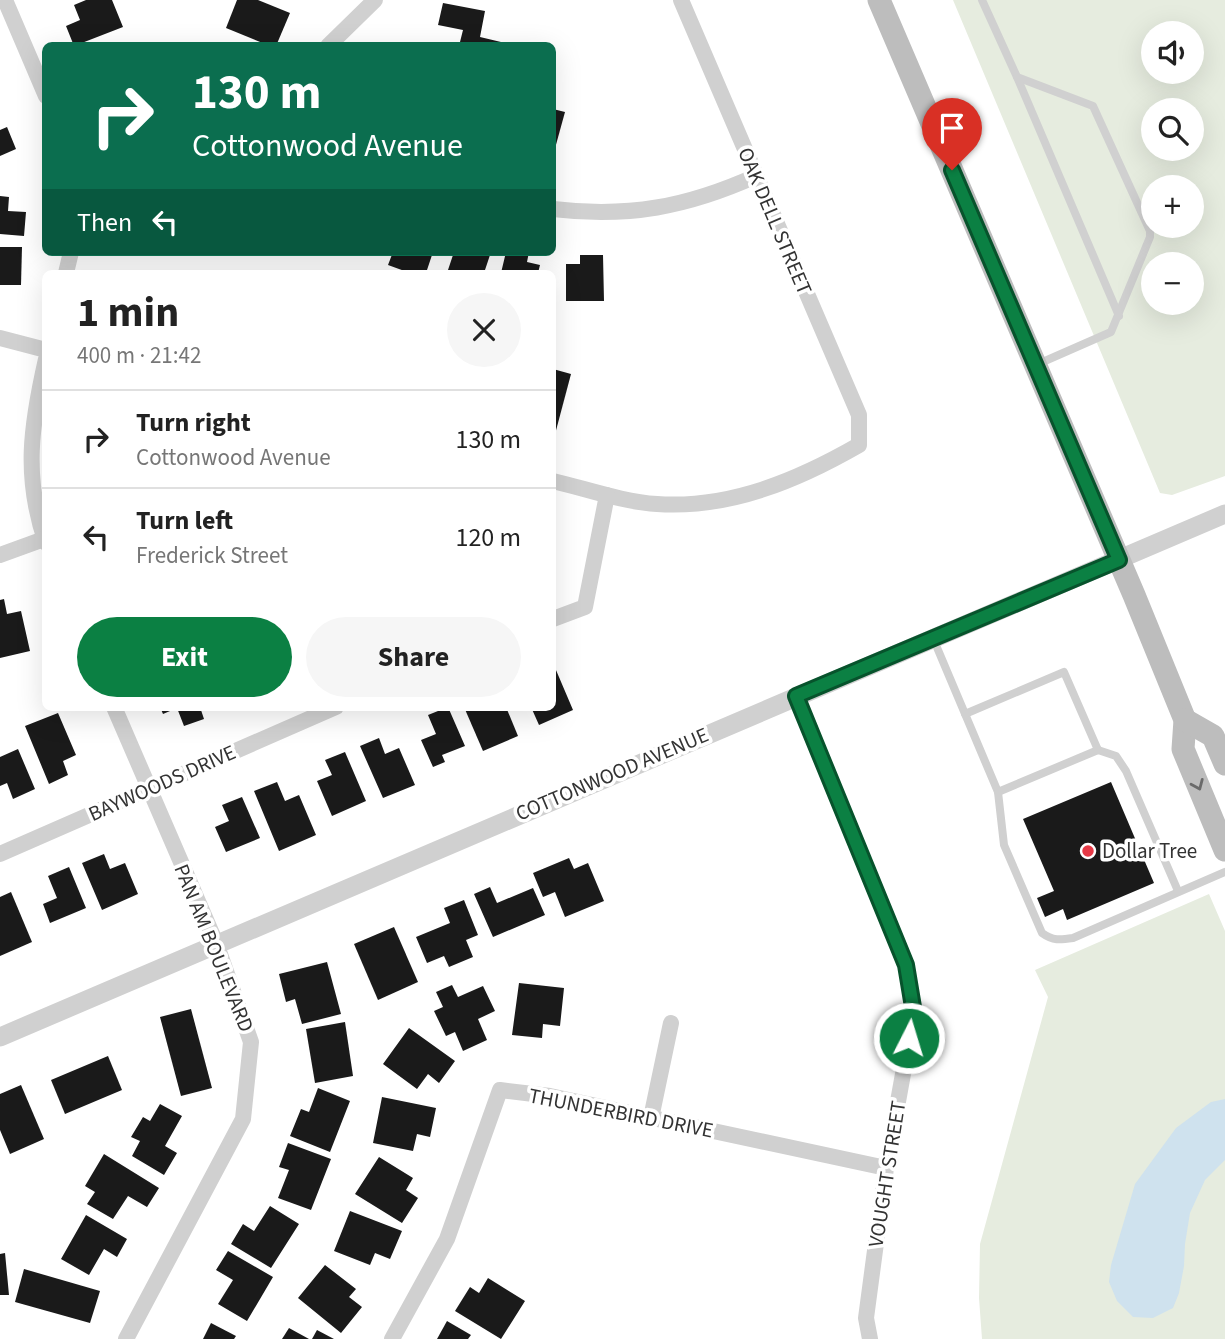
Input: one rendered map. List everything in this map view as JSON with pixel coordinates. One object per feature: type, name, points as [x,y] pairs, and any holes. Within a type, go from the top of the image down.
[{"type":"main road","points":[[879,0],[1185,720],[1183,749],[1225,850]]},
{"type":"main road","points":[[1185,720],[1213,736],[1223,752]]},
{"type":"street","points":[[5,0],[42,87]]},
{"type":"street","points":[[332,42],[375,0]]},
{"type":"street","name":"OAK DELL STREET","points":[[607,495],[655,504],[720,502],[756,492],[821,467],[859,445],[859,415],[681,0]]},
{"type":"street","points":[[556,209],[592,214],[686,203],[756,176]]},
{"type":"street","points":[[0,338],[42,349]]},
{"type":"street","points":[[42,376],[34,411],[30,474],[42,528]]},
{"type":"street","points":[[556,482],[607,495],[584,607],[556,618]]},
{"type":"street","name":"COTTONWOOD AVENUE","points":[[0,1037],[1225,514]]},
{"type":"street","points":[[0,555],[42,542]]},
{"type":"street","name":"VOUGHT STREET","points":[[796,696],[906,965],[914,1013],[886,1168],[866,1318],[870,1339]]},
{"type":"street","name":"PAN AM BOULEVARD","points":[[116,711],[216,943],[251,1042],[243,1119],[126,1339]]},
{"type":"street","name":"BAYWOODS DRIVE","points":[[0,854],[323,711]]},
{"type":"street","points":[[651,1118],[671,1023]]},
{"type":"street","name":"THUNDERBIRD DRIVE","points":[[392,1339],[447,1239],[500,1090],[550,1096],[886,1168]]},
{"type":"lane","points":[[982,0],[1119,316]]},
{"type":"lane","points":[[1017,77],[1093,106],[1150,231],[1150,237],[1111,332],[1035,365]]},
{"type":"lane","points":[[933,638],[998,792],[1004,845],[1042,933],[1059,941],[1073,938],[1225,872]]},
{"type":"lane","points":[[965,715],[1064,673],[1098,750]]},
{"type":"lane","points":[[998,792],[1098,750],[1116,756],[1122,764],[1178,891]]},
{"type":"shaded area","points":[[953,0],[1225,0],[1225,476],[1172,495],[1160,493]]},
{"type":"shaded area","points":[[1209,894],[1225,931],[1225,1339],[982,1339],[979,1298],[980,1244],[1048,997],[1035,970]]},
{"type":"water","points":[[1225,1099],[1225,1160],[1205,1180],[1190,1213],[1184,1266],[1173,1308],[1153,1318],[1133,1317],[1117,1301],[1109,1282],[1111,1265],[1135,1184],[1176,1128],[1211,1102]]},
{"type":"building","points":[[86,0],[112,0],[123,27],[84,42],[72,42],[66,26],[80,20],[74,5]]},
{"type":"building","points":[[237,0],[258,0],[290,13],[278,42],[260,42],[226,28]]},
{"type":"building","points":[[443,3],[485,11],[480,37],[501,42],[460,42],[463,30],[438,25]]},
{"type":"building","points":[[556,110],[565,112],[556,145]]},
{"type":"building","points":[[7,127],[16,149],[0,156],[0,130]]},
{"type":"building","points":[[0,196],[9,197],[8,211],[26,212],[24,236],[0,234]]},
{"type":"building","points":[[0,247],[22,247],[21,285],[0,285]]},
{"type":"building","points":[[580,255],[603,255],[604,301],[566,301],[566,264],[580,264]]},
{"type":"building","points":[[391,256],[432,256],[427,270],[402,270],[388,265]]},
{"type":"building","points":[[453,256],[490,256],[485,270],[448,270]]},
{"type":"building","points":[[505,256],[528,256],[527,262],[540,265],[539,270],[502,270]]},
{"type":"building","points":[[556,370],[571,374],[556,430]]},
{"type":"building","points":[[4,599],[7,614],[21,611],[30,651],[0,658],[0,600]]},
{"type":"building","points":[[556,670],[573,710],[539,725],[533,711],[556,711]]},
{"type":"building","points":[[178,711],[201,711],[204,719],[184,726]]},
{"type":"building","points":[[438,711],[450,711],[465,746],[442,755],[445,762],[433,767],[421,740],[436,734],[428,715]]},
{"type":"building","points":[[466,711],[508,711],[518,736],[483,751]]},
{"type":"building","points":[[58,713],[76,755],[63,761],[68,775],[49,784],[25,726]]},
{"type":"building","points":[[379,738],[385,754],[399,748],[415,785],[383,798],[360,746]]},
{"type":"building","points":[[18,749],[35,789],[13,799],[7,783],[0,786],[0,757]]},
{"type":"building","points":[[345,752],[366,801],[332,816],[317,781],[332,775],[325,760]]},
{"type":"building","points":[[277,782],[285,801],[299,795],[316,835],[279,851],[254,791]]},
{"type":"building","name":"Dollar Tree","points":[[1111,782],[1154,883],[1067,920],[1063,909],[1045,917],[1037,898],[1054,891],[1023,819]]},
{"type":"building","points":[[242,797],[260,838],[226,852],[215,827],[229,821],[222,805]]},
{"type":"building","points":[[104,854],[110,869],[125,863],[138,894],[102,910],[82,863]]},
{"type":"building","points":[[569,858],[574,869],[588,863],[604,901],[565,917],[555,892],[543,897],[533,873]]},
{"type":"building","points":[[69,867],[86,908],[50,923],[43,904],[57,898],[48,876]]},
{"type":"building","points":[[490,887],[497,903],[533,888],[545,915],[493,937],[474,894]]},
{"type":"building","points":[[11,892],[32,942],[0,956],[0,897]]},
{"type":"building","points":[[464,900],[478,935],[466,940],[473,957],[449,967],[444,956],[427,963],[416,937],[450,923],[444,908]]},
{"type":"building","points":[[394,927],[418,982],[378,1000],[354,944]]},
{"type":"building","points":[[327,962],[341,1014],[302,1024],[295,999],[286,1002],[279,974]]},
{"type":"building","points":[[519,983],[564,988],[560,1026],[543,1024],[542,1038],[512,1035]]},
{"type":"building","points":[[452,985],[458,997],[483,986],[495,1011],[478,1019],[487,1040],[463,1051],[455,1032],[446,1036],[434,1011],[443,1007],[436,992]]},
{"type":"building","points":[[191,1009],[212,1088],[181,1096],[160,1017]]},
{"type":"building","points":[[345,1022],[353,1076],[315,1083],[306,1029]]},
{"type":"building","points":[[409,1028],[455,1061],[439,1083],[428,1074],[417,1089],[383,1064]]},
{"type":"building","points":[[108,1056],[122,1090],[65,1114],[51,1080]]},
{"type":"building","points":[[21,1085],[44,1139],[10,1154],[0,1130],[0,1094]]},
{"type":"building","points":[[318,1088],[350,1101],[330,1152],[290,1136],[301,1109],[309,1112]]},
{"type":"building","points":[[382,1097],[436,1108],[430,1137],[417,1134],[413,1151],[373,1143]]},
{"type":"building","points":[[160,1104],[182,1116],[165,1146],[177,1153],[164,1175],[132,1156],[140,1141],[131,1137],[143,1117],[150,1121]]},
{"type":"building","points":[[288,1143],[331,1159],[311,1210],[278,1198],[289,1170],[279,1167]]},
{"type":"building","points":[[104,1154],[159,1188],[147,1207],[128,1196],[113,1219],[87,1204],[95,1192],[85,1186]]},
{"type":"building","points":[[379,1157],[413,1178],[406,1190],[418,1198],[402,1223],[355,1194]]},
{"type":"building","points":[[270,1206],[299,1224],[271,1268],[231,1244],[243,1224],[254,1231]]},
{"type":"building","points":[[350,1211],[402,1231],[390,1259],[375,1253],[370,1265],[334,1251]]},
{"type":"building","points":[[86,1215],[127,1239],[117,1257],[104,1249],[89,1275],[61,1259]]},
{"type":"building","points":[[228,1251],[273,1277],[247,1321],[218,1304],[233,1280],[216,1270]]},
{"type":"building","points":[[5,1253],[9,1295],[0,1295],[0,1254]]},
{"type":"building","points":[[325,1265],[356,1289],[349,1297],[362,1307],[341,1333],[298,1298]]},
{"type":"building","points":[[24,1269],[100,1291],[90,1323],[15,1302]]},
{"type":"building","points":[[488,1278],[525,1301],[501,1339],[455,1311],[470,1287],[479,1293]]},
{"type":"building","points":[[447,1321],[471,1335],[468,1339],[437,1339]]},
{"type":"building","points":[[211,1323],[236,1336],[234,1339],[203,1339]]},
{"type":"building","points":[[289,1328],[309,1339],[282,1339]]},
{"type":"building","points":[[317,1330],[334,1339],[312,1339]]},
{"type":"place","name":"Dollar Tree","points":[[1088,851]]},
{"type":"route","points":[[909,1038],[914,1013],[906,965],[796,696],[1119,560],[952,170]]}]
